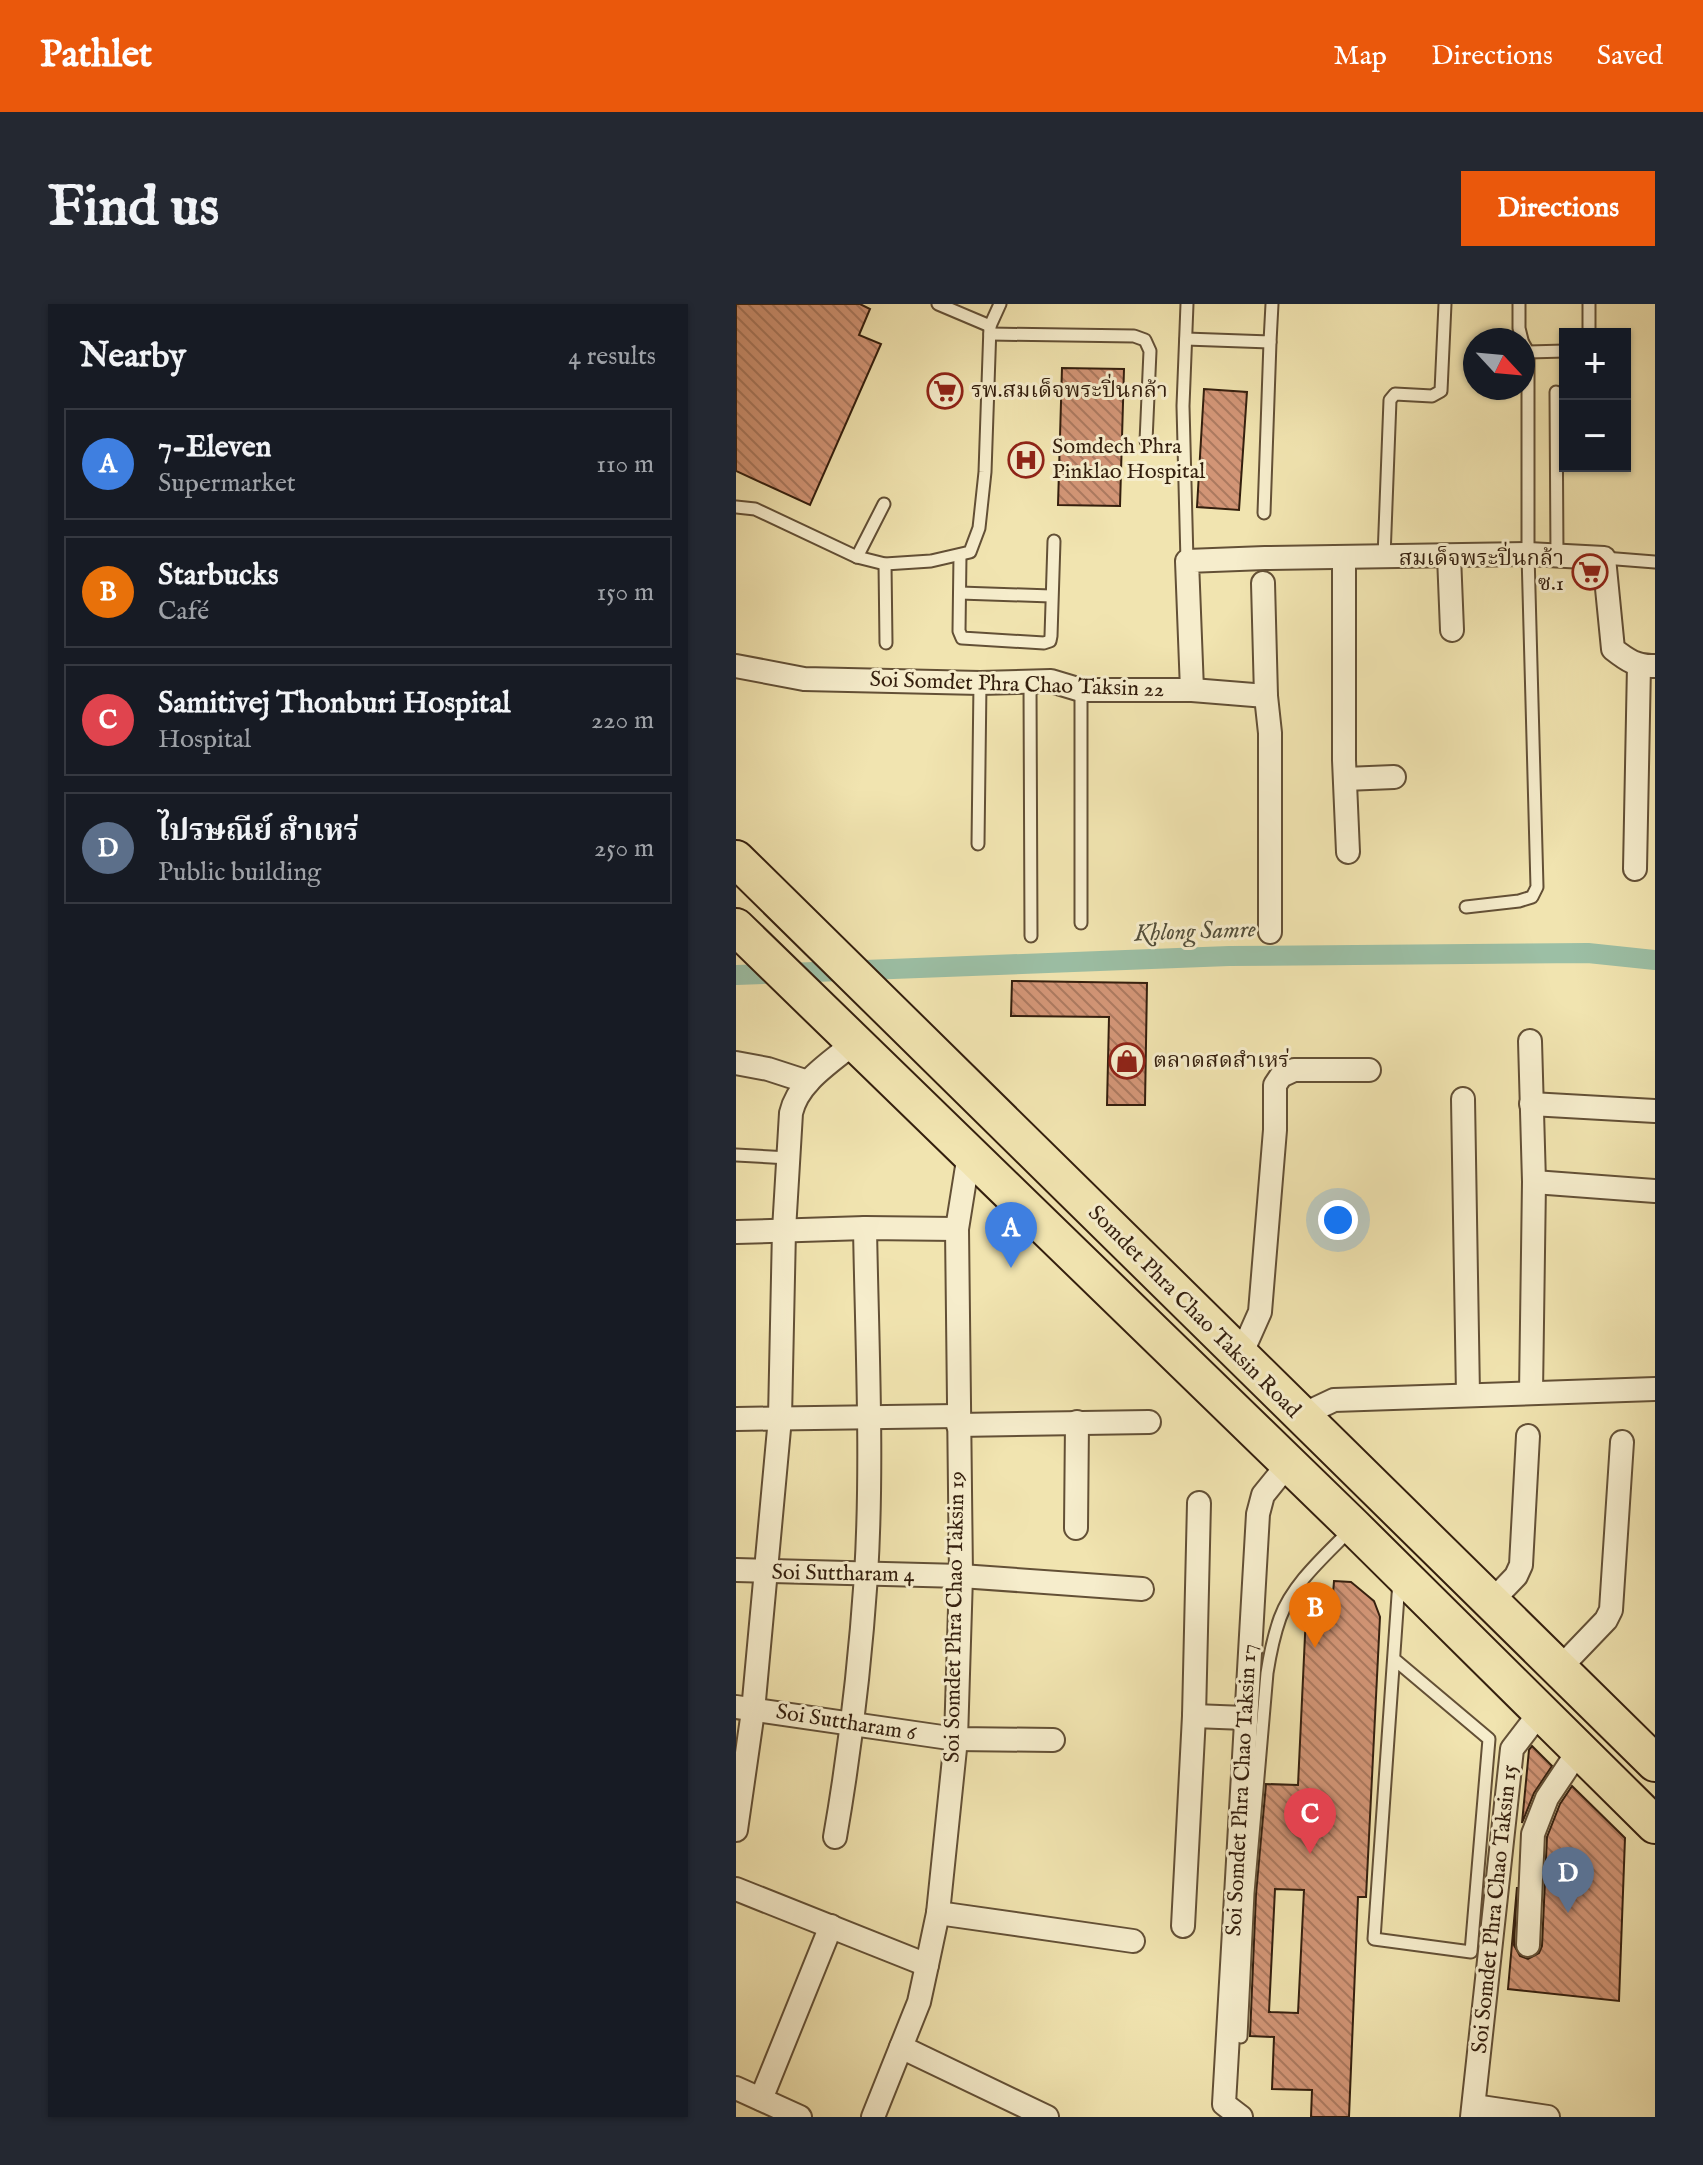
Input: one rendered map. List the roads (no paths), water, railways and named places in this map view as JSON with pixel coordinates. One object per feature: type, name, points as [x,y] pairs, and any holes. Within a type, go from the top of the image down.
[{"type":"main road","name":"Somdet Phra Chao Taksin Road","points":[[736,859],[1300,1416],[1599,1708],[1652,1754]]},
{"type":"main road","name":"Somdet Phra Chao Taksin Road","points":[[736,927],[1353,1526],[1655,1825]]},
{"type":"main road","points":[[1529,1699],[1552,1662]]},
{"type":"main road","points":[[1575,1745],[1599,1708]]},
{"type":"street","points":[[1187,561],[1528,554],[1604,558],[1613,649],[1627,661],[1647,666],[1635,869]]},
{"type":"street","points":[[1449,556],[1452,630]]},
{"type":"street","points":[[1344,558],[1348,852]]},
{"type":"street","name":"Soi Somdet Phra Chao Taksin 22","points":[[736,666],[804,679],[980,683],[1051,681],[1081,690],[1192,690],[1187,561]]},
{"type":"street","points":[[1263,583],[1270,733],[1270,932]]},
{"type":"street","points":[[1192,690],[1266,696]]},
{"type":"street","points":[[1345,779],[1394,777]]},
{"type":"street","points":[[736,1830],[745,1708],[768,1573],[780,1418],[784,1230],[794,1099],[843,1032]]},
{"type":"street","points":[[1530,1041],[1534,1182],[1531,1393]]},
{"type":"street","points":[[736,1063],[808,1082]]},
{"type":"street","points":[[1240,1357],[1260,1312],[1274,1146],[1275,1085],[1281,1076],[1294,1070],[1369,1070]]},
{"type":"street","points":[[1463,1099],[1468,1395]]},
{"type":"street","points":[[1531,1104],[1655,1111]]},
{"type":"street","name":"Soi Somdet Phra Chao Taksin 19","points":[[873,2117],[919,2002],[938,1913],[956,1739],[961,1576],[957,1229],[969,1154]]},
{"type":"street","points":[[1534,1182],[1655,1191]]},
{"type":"street","points":[[835,1837],[854,1725],[866,1574],[869,1417],[865,1228]]},
{"type":"street","points":[[736,1232],[957,1229]]},
{"type":"street","points":[[1300,1416],[1334,1400],[1655,1389]]},
{"type":"street","points":[[736,1419],[869,1417],[1149,1422]]},
{"type":"street","points":[[1076,1528],[1077,1422]]},
{"type":"street","points":[[1492,1601],[1516,1576],[1521,1565],[1528,1436]]},
{"type":"street","points":[[1552,1662],[1606,1620],[1611,1610],[1622,1442]]},
{"type":"street","name":"Soi Somdet Phra Chao Taksin 17","points":[[1241,2117],[1224,2104],[1258,1514],[1263,1495],[1288,1464]]},
{"type":"street","points":[[1183,1926],[1194,1716],[1199,1503]]},
{"type":"street","name":"Soi Suttharam 4","points":[[736,1570],[961,1576],[1142,1589]]},
{"type":"street","name":"Soi Somdet Phra Chao Taksin 15","points":[[1473,2112],[1512,1749],[1529,1699]]},
{"type":"street","name":"Soi Suttharam 6","points":[[745,1708],[956,1739],[1053,1740]]},
{"type":"street","points":[[1194,1716],[1245,1718]]},
{"type":"street","points":[[1528,1945],[1533,1834],[1547,1798],[1575,1745]]},
{"type":"street","points":[[736,1889],[927,1965]]},
{"type":"street","points":[[938,1913],[1133,1941]]},
{"type":"street","points":[[761,2099],[831,1926]]},
{"type":"street","points":[[901,2047],[1047,2117]]},
{"type":"street","points":[[736,2088],[800,2117]]},
{"type":"street","points":[[1473,2112],[1548,2117]]},
{"type":"lane","points":[[938,304],[990,330],[1134,336],[1145,340],[1150,351],[1146,441]]},
{"type":"lane","points":[[736,507],[755,509],[857,557],[885,564],[931,561],[970,552],[979,528],[985,472],[990,330],[1000,304]]},
{"type":"lane","points":[[1187,304],[1183,406],[1187,561]]},
{"type":"lane","points":[[1264,513],[1272,304]]},
{"type":"lane","points":[[1384,557],[1390,400],[1395,394],[1432,396],[1441,391],[1445,304]]},
{"type":"lane","points":[[1519,304],[1519,328]]},
{"type":"lane","points":[[1589,304],[1589,328]]},
{"type":"lane","points":[[1186,339],[1270,342]]},
{"type":"lane","points":[[1535,347],[1559,350]]},
{"type":"lane","points":[[1556,392],[1557,556]]},
{"type":"lane","points":[[1466,907],[1519,901],[1532,897],[1537,887],[1525,400]]},
{"type":"lane","points":[[857,557],[884,504]]},
{"type":"lane","points":[[960,555],[959,631],[962,638],[1044,643],[1050,641],[1051,636],[1054,541]]},
{"type":"lane","points":[[1604,558],[1655,562]]},
{"type":"lane","points":[[885,564],[886,643]]},
{"type":"lane","points":[[960,593],[1051,596]]},
{"type":"lane","points":[[1030,682],[1031,936]]},
{"type":"lane","points":[[978,844],[980,683]]},
{"type":"lane","points":[[1081,690],[1081,923]]},
{"type":"lane","points":[[736,1155],[789,1158]]},
{"type":"lane","points":[[1241,2037],[1248,1893],[1267,1673],[1273,1642],[1281,1615],[1299,1585],[1353,1526]]},
{"type":"lane","points":[[1394,1659],[1489,1739],[1471,1952],[1374,1939],[1400,1572]]},
{"type":"waterway","name":"Khlong Samre","points":[[736,975],[1229,956],[1588,953],[1655,960]]},
{"type":"place","name":"รพ.สมเด็จพระปิ่นกล้า","points":[[945,391]]},
{"type":"place","name":"Somdech Phra Pinklao Hospital","points":[[1026,460]]},
{"type":"place","name":"สมเด็จพระปิ่นกล้า ซ.1","points":[[1590,572]]},
{"type":"place","name":"ตลาดสดสำเหร่","points":[[1127,1061]]},
{"type":"place","name":"7-Eleven","points":[[1011,1268]]},
{"type":"place","name":"Starbucks","points":[[1315,1648]]},
{"type":"place","name":"Samitivej Thonburi Hospital","points":[[1310,1854]]},
{"type":"place","name":"ไปรษณีย์ สำเหร่","points":[[1568,1913]]}]
